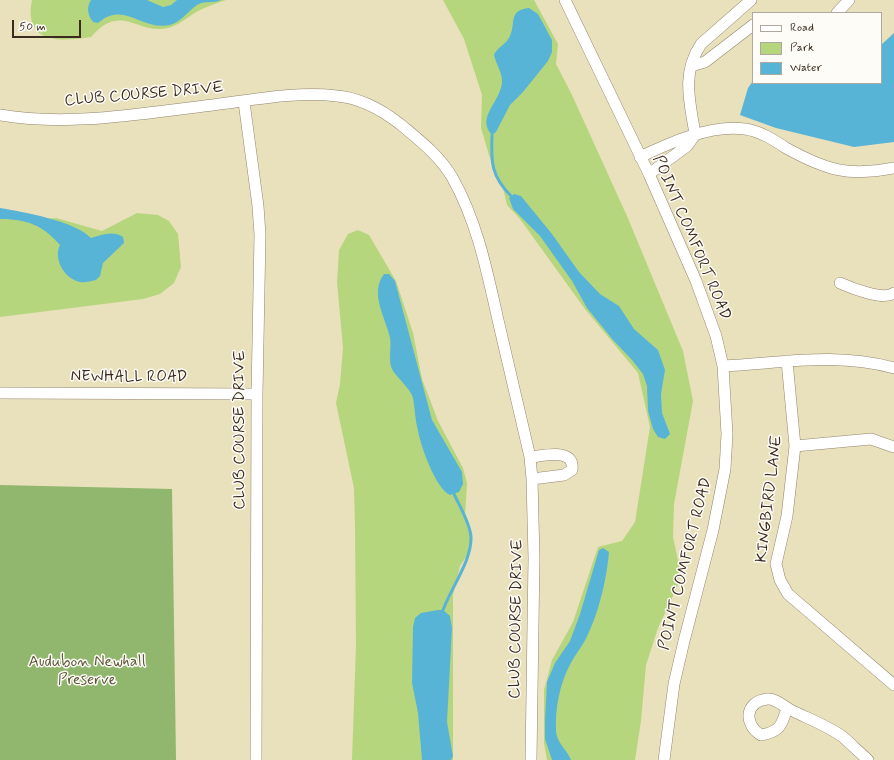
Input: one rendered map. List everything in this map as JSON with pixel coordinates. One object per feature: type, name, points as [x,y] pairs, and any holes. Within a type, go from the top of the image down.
[{"type":"street","name":"POINT COMFORT ROAD","points":[[565,0],[599,66],[696,281],[716,336],[724,366],[727,427],[725,469],[713,530],[674,684],[664,760]]},
{"type":"street","points":[[649,174],[687,146],[695,134],[687,86],[691,66],[701,44],[751,0]]},
{"type":"street","points":[[838,12],[849,0]]},
{"type":"street","points":[[691,66],[706,62],[752,26]]},
{"type":"street","name":"CLUB COURSE DRIVE","points":[[0,115],[53,119],[96,119],[297,95],[338,96],[365,103],[389,116],[423,142],[439,158],[451,176],[468,212],[484,255],[530,457],[534,558],[531,760]]},
{"type":"street","name":"CLUB COURSE DRIVE","points":[[244,102],[258,206],[260,234],[257,394],[256,760]]},
{"type":"street","points":[[640,157],[658,148],[695,134],[744,129],[767,137],[814,163],[827,168],[867,173],[894,168]]},
{"type":"street","points":[[840,283],[855,290],[881,295],[891,296],[894,293]]},
{"type":"street","points":[[724,366],[845,358],[894,368]]},
{"type":"street","name":"KINGBIRD LANE","points":[[788,361],[795,446],[787,516],[776,564],[780,580],[788,594],[894,686]]},
{"type":"street","name":"NEWHALL ROAD","points":[[0,393],[257,394]]},
{"type":"street","points":[[795,446],[871,439],[894,447]]},
{"type":"street","points":[[530,457],[565,454],[573,463],[572,470],[564,475],[532,479]]},
{"type":"street","points":[[787,708],[842,736],[868,760]]},
{"type":"green space","points":[[32,0],[226,0],[200,10],[171,27],[160,29],[149,28],[121,20],[112,21],[102,26],[91,37],[67,40],[46,37],[39,32],[33,25],[31,14]]},
{"type":"green space","points":[[443,0],[534,0],[558,44],[556,64],[572,95],[627,216],[683,351],[693,401],[674,504],[673,537],[679,565],[678,585],[658,628],[646,665],[641,721],[635,760],[547,760],[544,743],[544,690],[552,660],[573,622],[598,547],[622,541],[635,522],[650,427],[638,373],[585,309],[520,219],[507,205],[503,188],[494,172],[481,128],[482,95],[464,39]]},
{"type":"green space","points":[[0,212],[36,219],[56,218],[102,231],[137,213],[158,215],[169,221],[178,234],[181,267],[174,283],[160,294],[143,299],[0,317]]},
{"type":"green space","points":[[358,230],[369,235],[396,281],[413,333],[422,379],[438,421],[463,468],[467,483],[465,517],[471,537],[470,551],[460,566],[453,595],[453,760],[352,760],[356,645],[354,488],[336,403],[340,384],[343,348],[337,282],[339,250],[348,234]]},
{"type":"green space","name":"Audubon Newhall Preserve","points":[[0,485],[172,489],[176,760],[0,760]]},
{"type":"water","points":[[91,0],[147,0],[163,7],[171,5],[177,0],[221,0],[197,5],[174,24],[160,26],[125,15],[116,14],[107,17],[98,23],[93,22],[88,11],[88,6]]},
{"type":"water","points":[[529,8],[538,14],[552,40],[552,52],[548,61],[523,92],[510,105],[496,132],[492,135],[486,122],[501,88],[502,81],[494,55],[510,36],[515,14],[522,9]]},
{"type":"water","points":[[894,33],[894,142],[854,147],[776,128],[740,115],[748,88],[752,82],[752,84],[882,84],[882,44]]},
{"type":"water","points":[[514,194],[521,196],[552,234],[579,272],[600,294],[619,306],[634,329],[658,350],[665,370],[661,394],[662,413],[670,434],[665,439],[658,437],[653,429],[648,411],[647,386],[643,374],[587,308],[572,281],[540,236],[513,209],[509,198]]},
{"type":"water","points":[[0,208],[61,222],[83,232],[91,238],[112,233],[116,234],[123,237],[124,243],[103,263],[100,276],[96,280],[80,282],[69,277],[61,267],[58,256],[60,245],[54,238],[33,224],[18,220],[0,219]]},
{"type":"water","points":[[384,274],[389,274],[395,281],[432,420],[462,472],[463,484],[459,492],[450,495],[440,485],[426,457],[417,427],[412,394],[391,367],[390,338],[378,298],[380,282]]},
{"type":"water","points":[[603,548],[609,552],[599,605],[586,638],[564,677],[557,704],[557,736],[571,760],[552,760],[545,739],[547,682],[555,663],[570,641],[580,614],[599,550]]},
{"type":"water","points":[[443,610],[450,616],[452,628],[447,722],[453,756],[451,760],[422,760],[418,713],[412,683],[413,627],[415,618],[421,613]]},
{"type":"waterway","points":[[492,135],[492,161],[496,175],[499,182],[511,196]]},
{"type":"waterway","points":[[443,610],[465,564],[471,537],[469,526],[454,494]]}]
